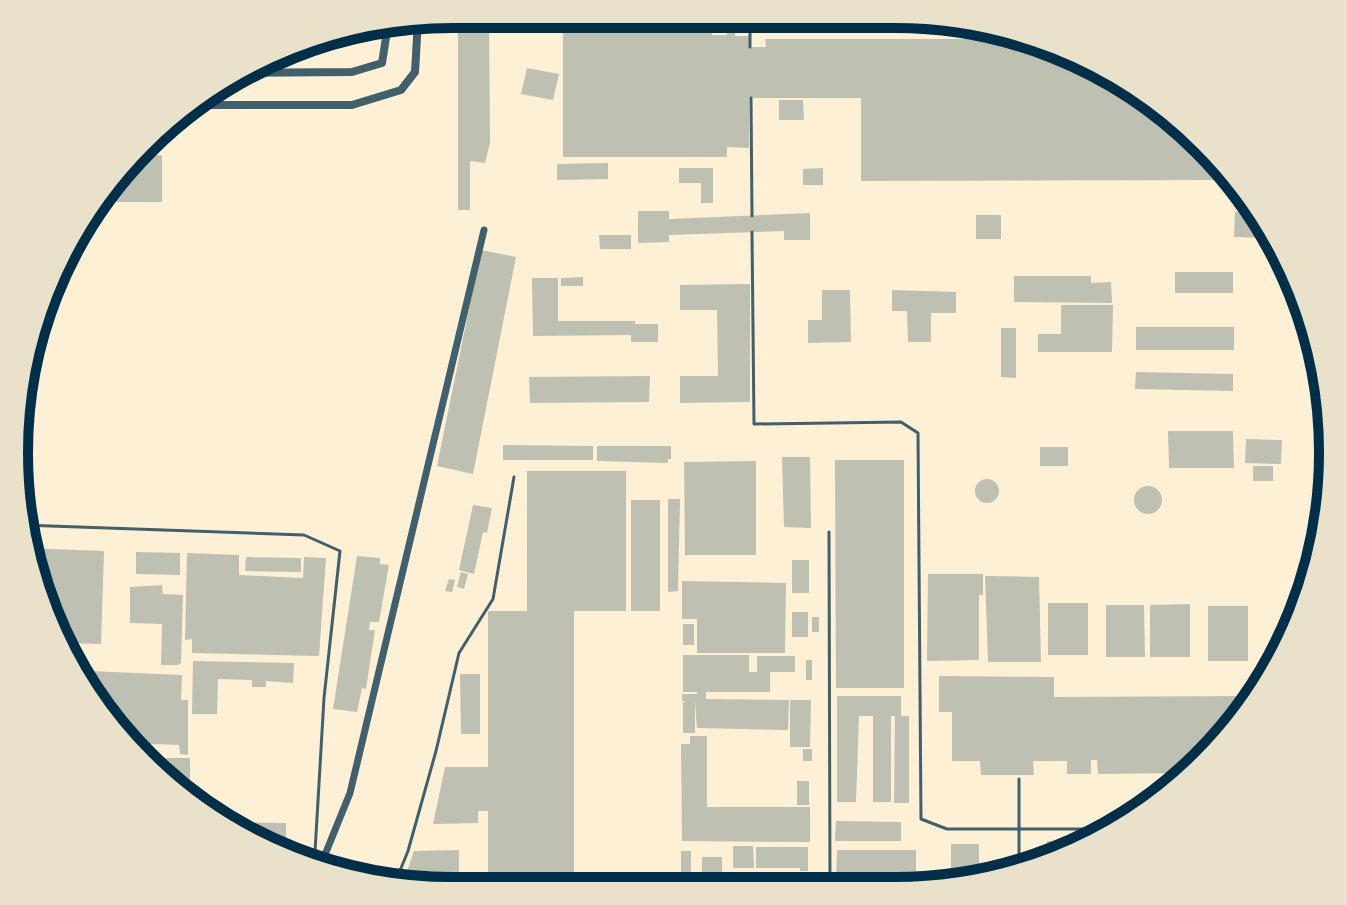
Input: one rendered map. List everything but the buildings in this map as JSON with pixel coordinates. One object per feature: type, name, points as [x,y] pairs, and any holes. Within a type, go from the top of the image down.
[{"type":"street","points":[[210,105],[352,105],[401,90],[415,72],[417,30]]},
{"type":"street","points":[[263,73],[352,72],[382,63],[387,34]]},
{"type":"street","points":[[324,857],[350,793],[484,230]]},
{"type":"lane","points":[[750,28],[750,47]]},
{"type":"lane","points":[[751,98],[752,216]]},
{"type":"lane","points":[[752,232],[754,424],[901,422],[918,433],[921,819],[947,829],[1090,829]]},
{"type":"lane","points":[[1317,429],[1319,458]]},
{"type":"lane","points":[[399,873],[436,751],[459,653],[493,599],[514,477]]},
{"type":"lane","points":[[35,525],[304,535],[340,551],[324,698],[315,852]]},
{"type":"lane","points":[[829,532],[830,877]]},
{"type":"lane","points":[[1019,779],[1019,858]]}]
